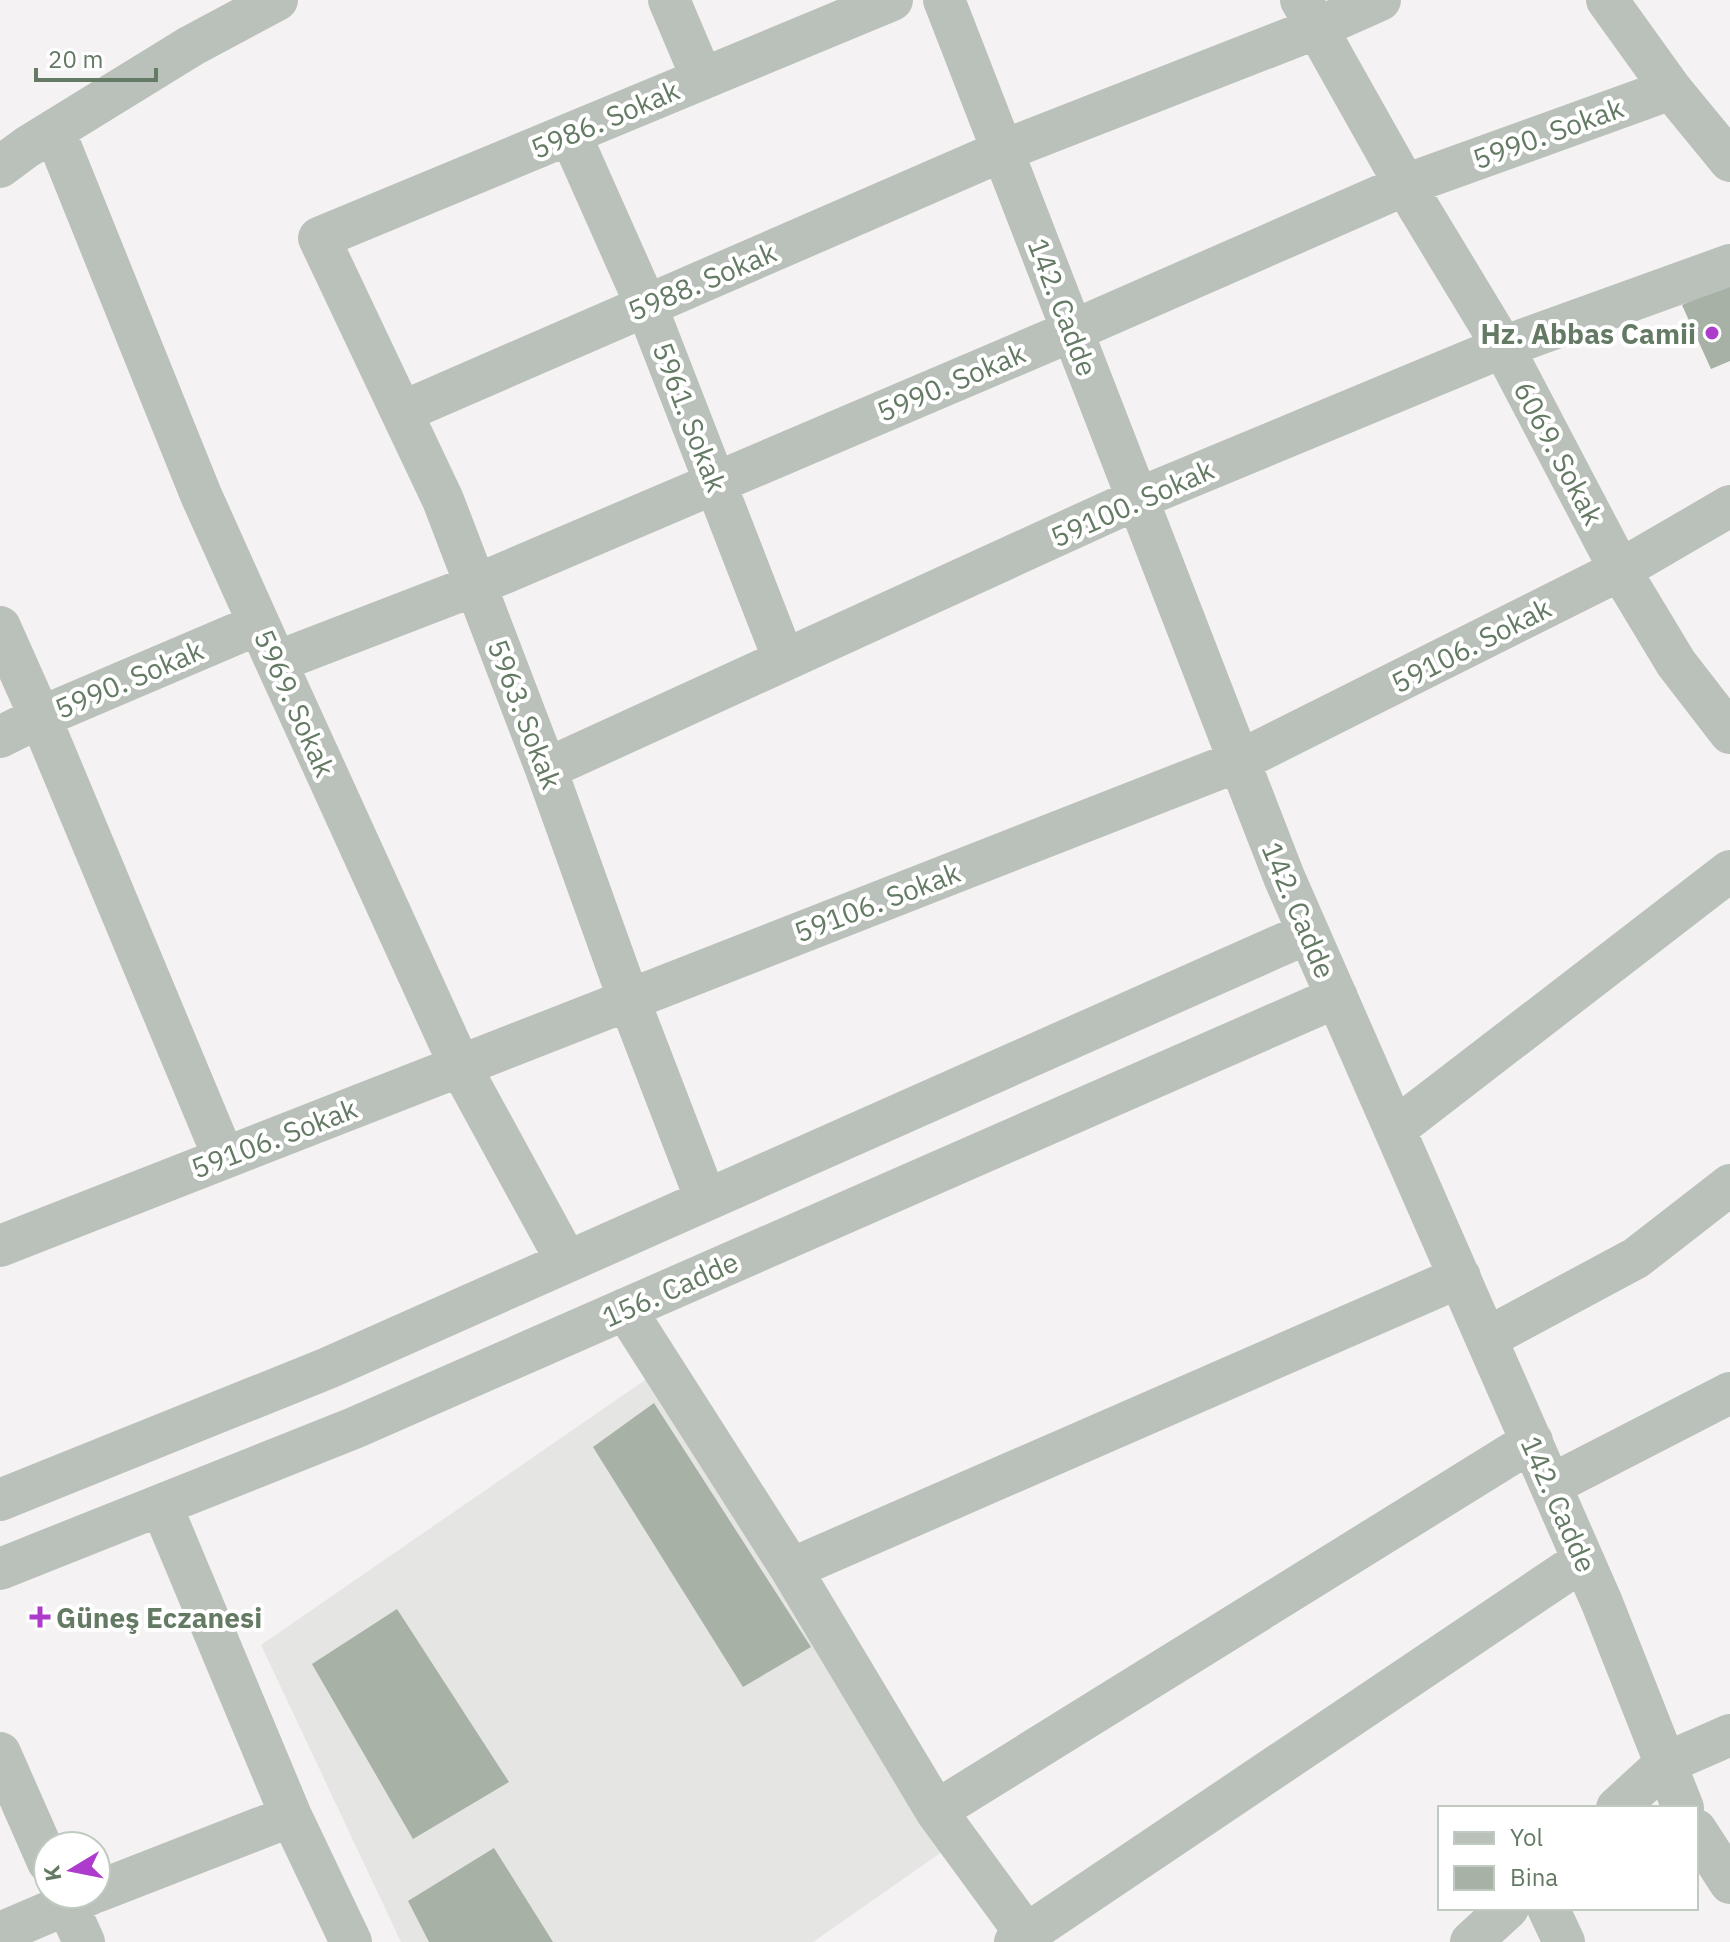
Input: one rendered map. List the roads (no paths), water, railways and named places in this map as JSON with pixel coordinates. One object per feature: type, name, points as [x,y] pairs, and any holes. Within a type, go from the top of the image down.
[{"type":"street","points":[[0,167],[191,46],[277,0]]},
{"type":"street","points":[[669,0],[702,78]]},
{"type":"street","name":"5986. Sokak","points":[[319,238],[892,0]]},
{"type":"street","name":"142. Cadde","points":[[944,0],[1284,877],[1551,1485],[1682,1806]]},
{"type":"street","name":"5988. Sokak","points":[[402,412],[1309,14],[1380,0]]},
{"type":"street","points":[[1607,0],[1671,89],[1730,161]]},
{"type":"street","name":"6069. Sokak","points":[[1309,14],[1405,185],[1503,347],[1620,570],[1676,663],[1730,733]]},
{"type":"street","name":"5990. Sokak","points":[[276,662],[476,585],[1072,331],[1405,185],[1671,89]]},
{"type":"street","name":"5969. Sokak","points":[[54,130],[201,495],[276,662],[460,1066],[567,1262]]},
{"type":"street","name":"5961. Sokak","points":[[570,134],[646,305],[784,660]]},
{"type":"street","name":"5963. Sokak","points":[[319,238],[443,500],[706,1200]]},
{"type":"street","name":"59100. Sokak","points":[[546,769],[1137,499],[1503,347],[1730,265]]},
{"type":"street","name":"59106. Sokak","points":[[0,1246],[1239,761],[1620,570],[1730,506]]},
{"type":"street","name":"5990. Sokak","points":[[0,737],[259,624]]},
{"type":"street","points":[[0,627],[224,1158]]},
{"type":"street","points":[[1395,1129],[1730,871]]},
{"type":"street","points":[[0,1500],[328,1368],[1308,933]]},
{"type":"street","name":"156. Cadde","points":[[0,1569],[354,1428],[1337,997]]},
{"type":"street","points":[[1487,1338],[1636,1258],[1730,1185]]},
{"type":"street","points":[[791,1569],[1460,1277]]},
{"type":"street","points":[[625,1309],[791,1569],[936,1811],[1020,1938],[1583,1560]]},
{"type":"street","points":[[1551,1485],[1730,1393]]},
{"type":"street","points":[[936,1811],[1532,1441]]},
{"type":"street","points":[[161,1505],[291,1816],[351,1942]]},
{"type":"street","points":[[1619,1806],[1666,1763],[1730,1735]]},
{"type":"street","points":[[0,1753],[34,1830]]},
{"type":"street","points":[[112,1884],[291,1816]]},
{"type":"street","points":[[1698,1833],[1730,1883]]},
{"type":"street","points":[[0,1933],[49,1910]]},
{"type":"street","points":[[81,1910],[84,1942]]},
{"type":"street","points":[[1471,1942],[1506,1910]]},
{"type":"street","points":[[1549,1910],[1564,1942]]},
{"type":"place","name":"Hz. Abbas Camii","points":[[1712,333]]},
{"type":"place","name":"Güneş Eczanesi","points":[[40,1617]]}]
